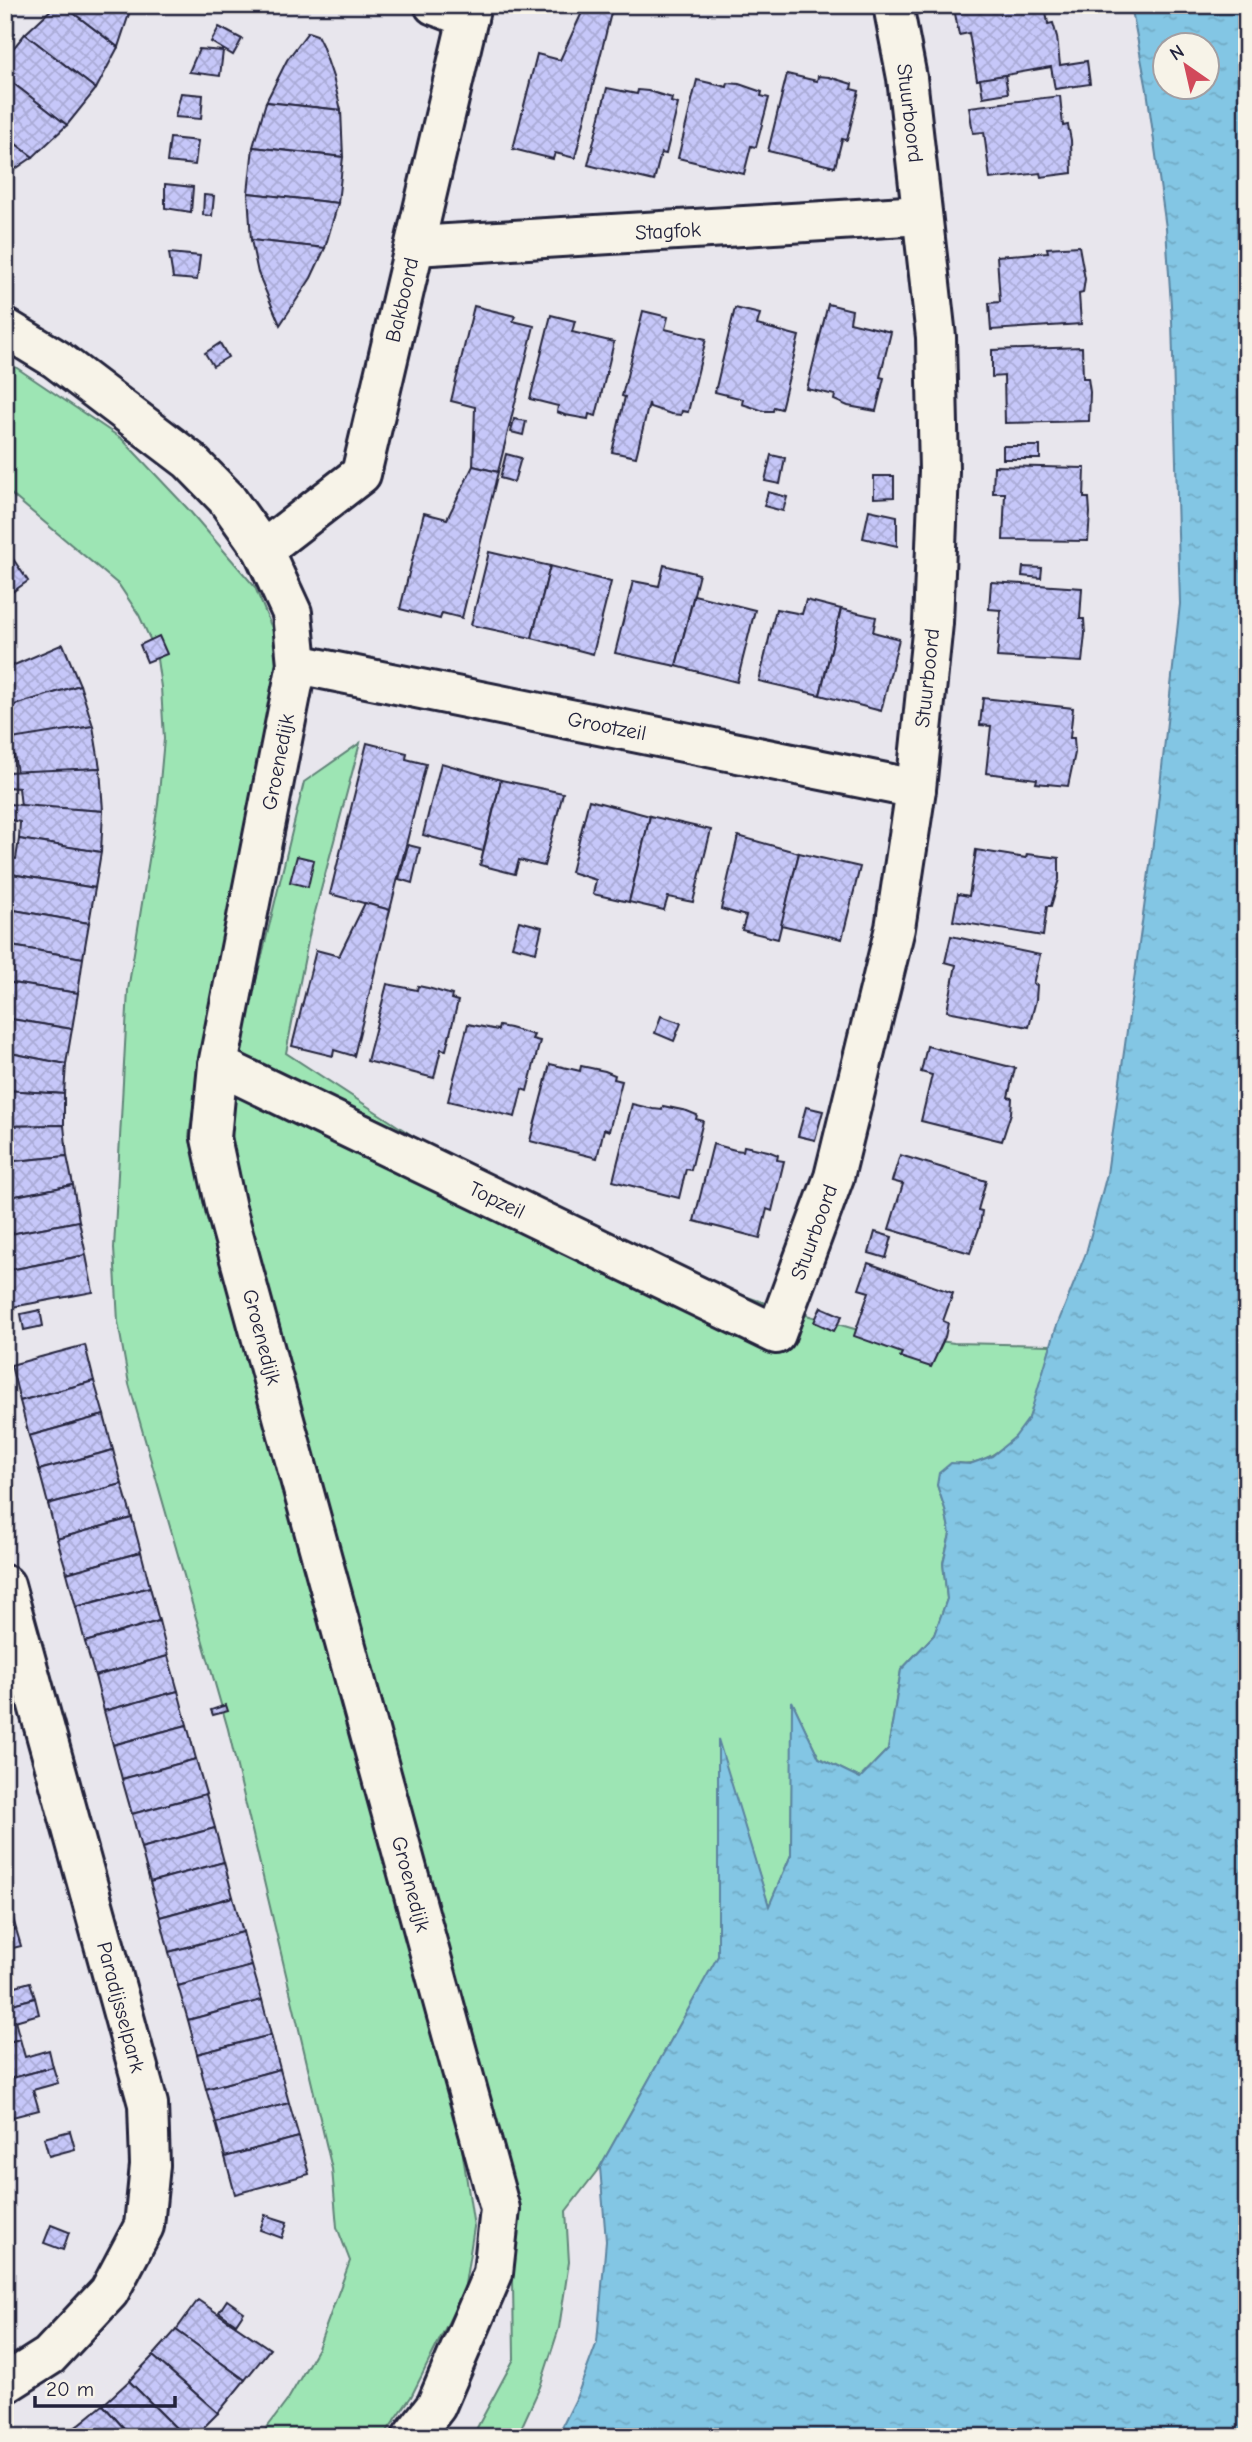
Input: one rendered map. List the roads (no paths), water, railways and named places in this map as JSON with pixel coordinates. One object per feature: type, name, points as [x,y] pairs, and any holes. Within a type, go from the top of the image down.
[{"type":"street","name":"Stuurboord","points":[[776,1334],[834,1177],[895,928],[916,789],[933,623],[939,471],[936,337],[907,78],[893,5]]},
{"type":"street","name":"Bakboord","points":[[263,550],[361,474],[415,246],[458,9]]},
{"type":"street","name":"Stagfok","points":[[415,246],[922,215]]},
{"type":"street","name":"Groenedijk","points":[[5,328],[56,359],[189,460],[226,498],[263,550],[292,613],[297,664],[218,1065],[211,1138],[226,1209],[500,2208],[493,2273],[436,2406],[412,2437]]},
{"type":"street","name":"Grootzeil","points":[[297,664],[916,789]]},
{"type":"street","name":"Topzeil","points":[[218,1065],[776,1334]]},
{"type":"street","name":"Paradijsselpark","points":[[5,1585],[148,2104],[150,2165],[144,2226],[109,2292],[49,2356],[5,2384]]},
{"type":"water","points":[[1131,5],[1247,5],[1247,2437],[557,2437],[575,2401],[597,2342],[606,2241],[600,2167],[718,1956],[718,1739],[769,1906],[791,1855],[792,1701],[819,1758],[860,1778],[888,1749],[901,1670],[934,1635],[947,1599],[943,1563],[950,1534],[937,1485],[939,1473],[951,1463],[970,1464],[992,1456],[1015,1437],[1029,1418],[1056,1328],[1086,1253],[1107,1174],[1156,822],[1180,604],[1172,321],[1166,228],[1147,90]]}]
